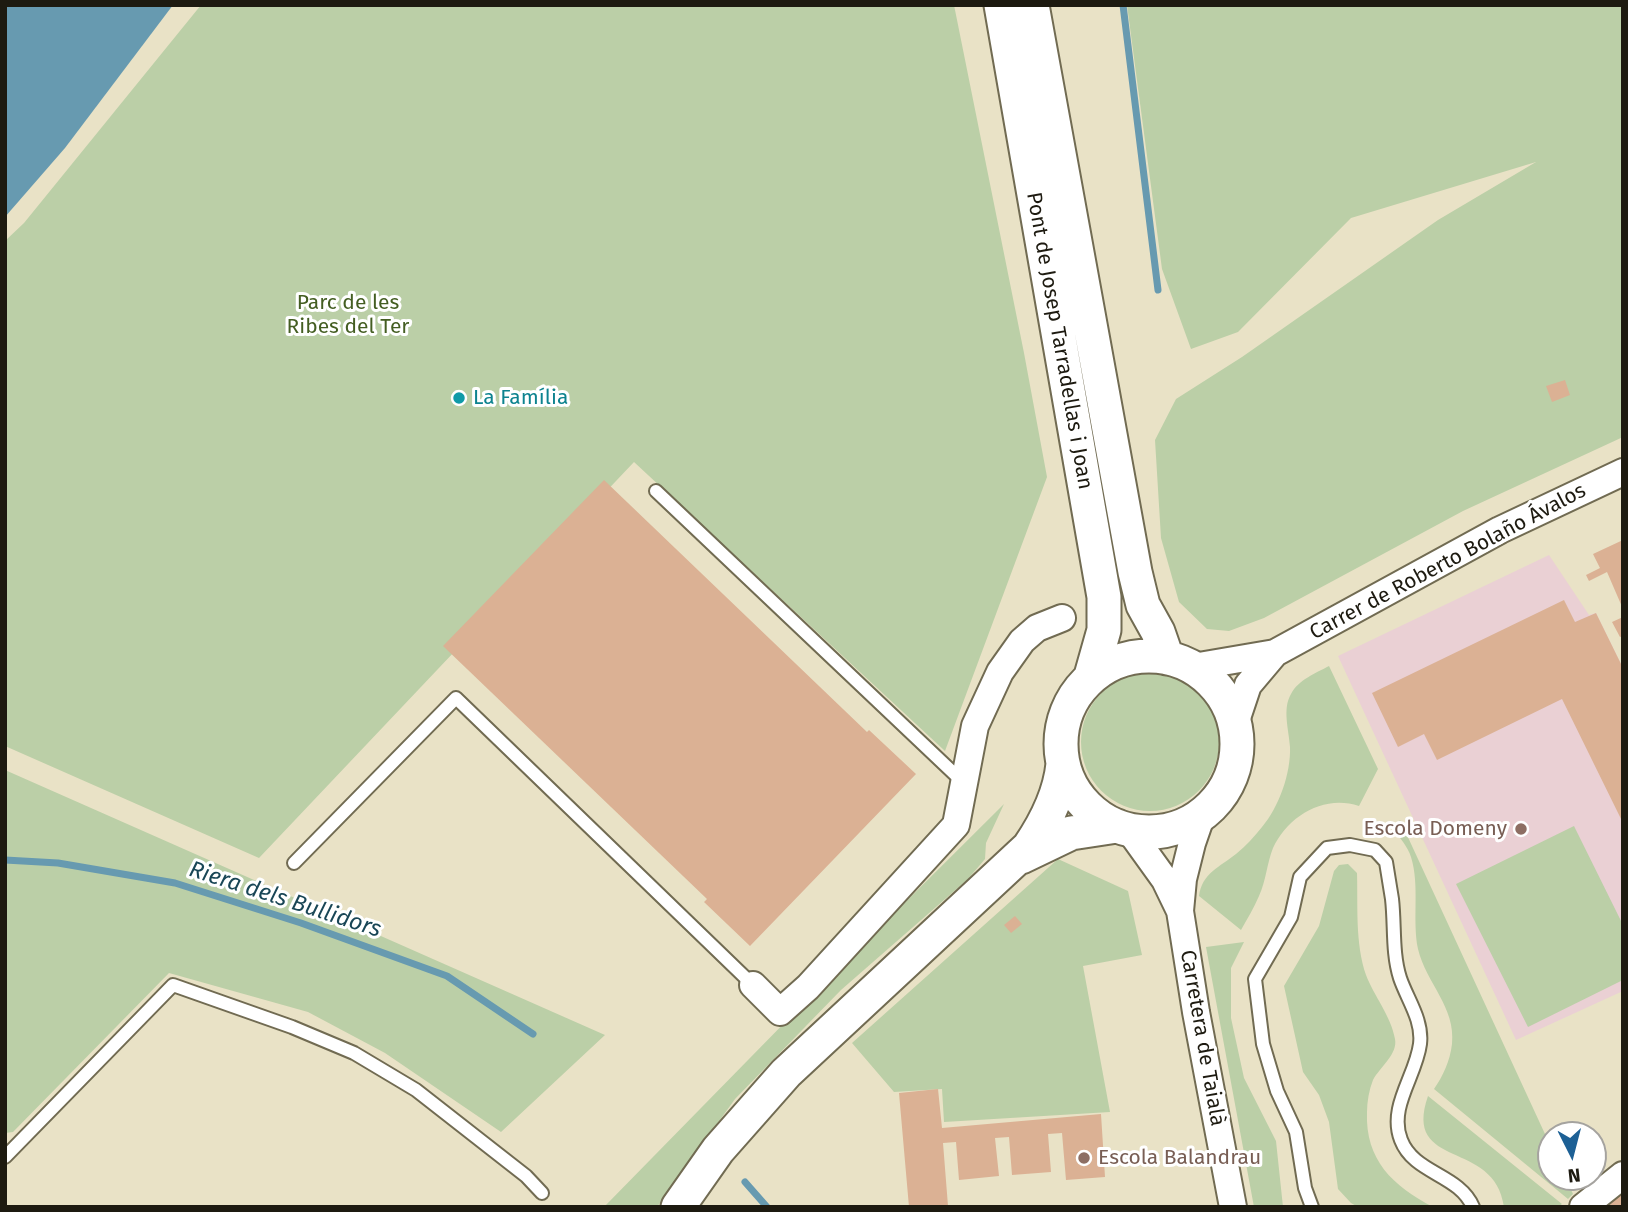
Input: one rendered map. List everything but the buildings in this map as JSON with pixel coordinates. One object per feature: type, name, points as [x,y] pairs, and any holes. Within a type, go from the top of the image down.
[{"type":"street","name":"Pont de Josep Tarradellas i Joan","points":[[1001,5],[1104,597],[1104,630],[1091,676]]},
{"type":"street","name":"Pont de Josep Tarradellas i Joan","points":[[1032,5],[1135,572],[1143,605],[1158,632],[1180,662]]},
{"type":"street","name":"Carrer de Roberto Bolaño Ávalos","points":[[1235,724],[1248,685],[1275,653],[1500,530],[1622,474]]},
{"type":"street","points":[[752,985],[780,1012],[808,987],[956,825],[975,726],[1000,672],[1022,641],[1037,628],[1062,618]]},
{"type":"street","name":"Carrer de Roberto Bolaño Ávalos","points":[[1180,662],[1275,653]]},
{"type":"street","points":[[1017,859],[1048,842],[1070,834],[1123,828],[1167,830],[1192,821],[1215,803],[1232,774],[1237,757],[1235,724],[1224,697],[1205,675],[1180,662],[1147,655],[1108,665],[1091,676],[1074,697],[1063,723],[1060,736],[1063,764],[1073,790],[1082,802],[1104,820],[1123,828]]},
{"type":"street","points":[[678,1207],[718,1150],[786,1073],[839,1021],[1017,859],[1038,833],[1056,797],[1063,764]]},
{"type":"street","name":"Carretera de Taialà","points":[[1202,814],[1183,879],[1180,911],[1233,1207]]},
{"type":"street","name":"Carretera de Taialà","points":[[1123,828],[1165,880],[1180,911]]},
{"type":"street","points":[[1583,1207],[1623,1175]]},
{"type":"lane","points":[[656,492],[964,783]]},
{"type":"lane","points":[[294,863],[456,698],[752,985]]},
{"type":"lane","points":[[1312,1207],[1305,1188],[1296,1132],[1277,1091],[1263,1044],[1255,979],[1291,917],[1300,877],[1328,848],[1350,845],[1375,850],[1386,862],[1400,978],[1411,999],[1419,1029],[1420,1043],[1412,1076],[1397,1111],[1401,1140],[1416,1163],[1444,1177],[1468,1195],[1473,1207]]},
{"type":"lane","points":[[5,1157],[173,985],[292,1027],[354,1054],[416,1090],[526,1176],[542,1193]]},
{"type":"shaded area","name":"Escola Domeny","points":[[1549,555],[1589,615],[1596,613],[1623,668],[1623,991],[1516,1040],[1338,656]]},
{"type":"green space","name":"Parc de les Ribes del Ter","points":[[201,5],[954,5],[1047,477],[945,751],[634,462],[259,858],[5,746],[5,241],[24,223]]},
{"type":"green space","points":[[1127,5],[1623,5],[1623,437],[1463,511],[1264,618],[1229,631],[1207,629],[1179,602],[1161,538],[1155,440],[1176,399],[1242,357],[1438,220],[1536,162],[1351,218],[1238,332],[1191,349],[1162,269]]},
{"type":"green space","points":[[1329,666],[1378,769],[1359,806],[1333,803],[1320,806],[1308,810],[1288,826],[1273,848],[1261,890],[1241,930],[1199,896],[1201,888],[1213,871],[1250,841],[1274,810],[1283,789],[1290,757],[1286,713],[1288,700],[1294,689],[1303,681]]},
{"type":"green space","points":[[1150,673],[1176,678],[1199,693],[1214,716],[1219,742],[1214,768],[1199,791],[1176,806],[1150,811],[1124,806],[1101,791],[1086,768],[1081,742],[1086,716],[1101,693],[1124,678]]},
{"type":"green space","points":[[5,770],[605,1035],[501,1132],[385,1053],[308,1012],[169,973],[13,1132],[5,1133]]},
{"type":"green space","points":[[1004,804],[986,843],[985,859],[968,879],[841,990],[735,1099],[657,1207],[604,1207],[797,1010]]},
{"type":"green space","points":[[1400,820],[1539,1121],[1537,1174],[1434,1089],[1448,1062],[1452,1044],[1450,1018],[1418,949],[1414,868],[1408,850],[1394,830]]},
{"type":"green space","points":[[1574,826],[1623,925],[1623,980],[1528,1027],[1456,884]]},
{"type":"green space","points":[[1058,859],[1128,891],[1142,955],[1083,966],[1110,1112],[944,1122],[942,1089],[894,1092],[852,1043]]},
{"type":"green space","points":[[1348,864],[1357,873],[1362,963],[1369,983],[1390,1022],[1395,1039],[1394,1050],[1373,1080],[1369,1092],[1367,1112],[1371,1144],[1384,1170],[1406,1190],[1433,1207],[1358,1207],[1351,1203],[1338,1189],[1329,1122],[1319,1095],[1303,1072],[1284,986],[1319,926],[1334,871],[1339,865]]},
{"type":"green space","points":[[1244,942],[1231,968],[1231,1018],[1244,1078],[1276,1141],[1283,1207],[1254,1207],[1206,947]]},
{"type":"green space","points":[[1428,1096],[1537,1184],[1537,1191],[1546,1191],[1562,1204],[1558,1207],[1504,1207],[1497,1185],[1485,1171],[1438,1146],[1428,1135],[1423,1119]]},
{"type":"green space","points":[[1558,1191],[1572,1191],[1573,1194],[1568,1199]]},
{"type":"water","points":[[5,5],[173,5],[65,148],[5,217]]},
{"type":"waterway","points":[[1123,5],[1158,290]]},
{"type":"waterway","name":"Riera dels Bullidors","points":[[5,860],[58,863],[175,883],[301,923],[447,976],[533,1034]]},
{"type":"waterway","name":"Riera dels Bullidors","points":[[745,1182],[767,1207]]},
{"type":"place","name":"La Família","points":[[459,398]]},
{"type":"place","name":"Escola Domeny","points":[[1521,829]]},
{"type":"place","name":"Escola Balandrau","points":[[1084,1158]]}]
